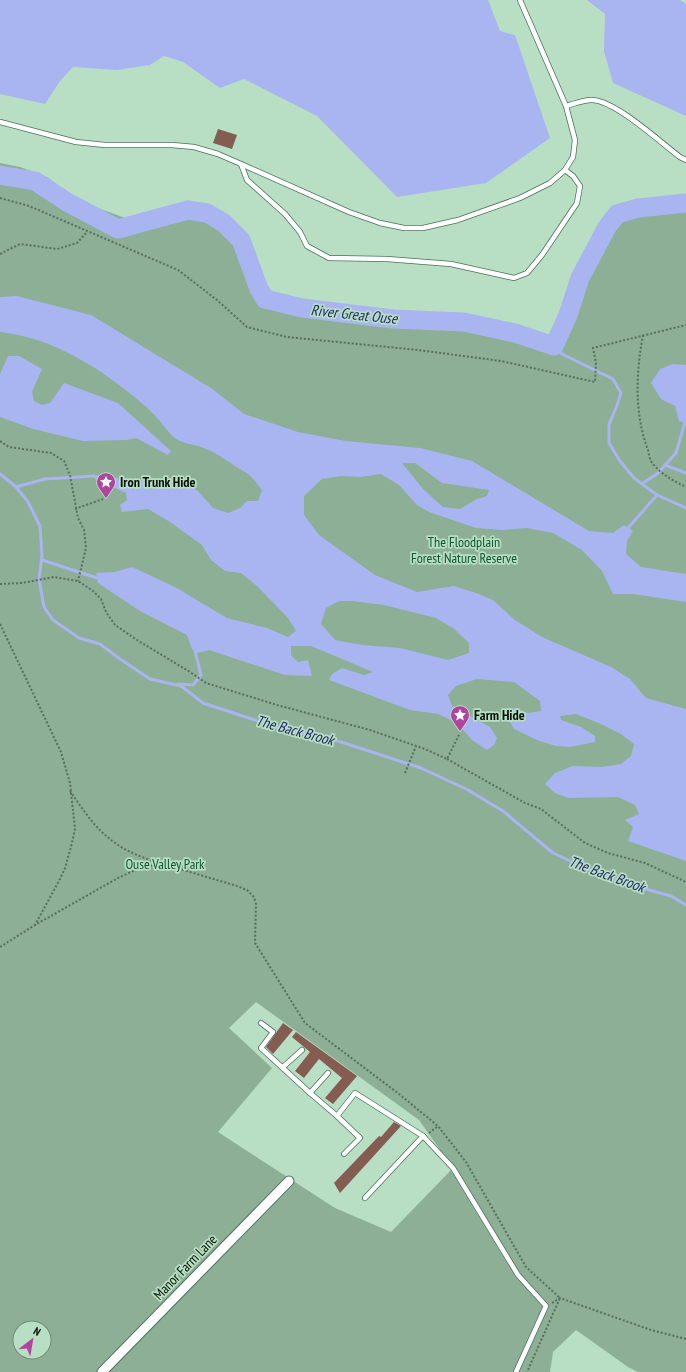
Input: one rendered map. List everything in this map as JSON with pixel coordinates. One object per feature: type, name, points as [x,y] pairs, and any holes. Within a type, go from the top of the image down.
[{"type":"street","name":"Manor Farm Lane","points":[[102,1372],[289,1181]]},
{"type":"lane","points":[[0,122],[76,142],[105,145],[172,145],[194,147],[241,164],[349,212],[380,223],[404,228],[423,228],[458,220],[513,200],[550,183],[565,170],[573,157],[575,140],[566,106],[520,0]]},
{"type":"lane","points":[[566,106],[592,100],[606,103],[627,116],[686,160]]},
{"type":"lane","points":[[241,164],[247,180],[285,214],[300,232],[307,246],[329,258],[387,259],[451,264],[514,278],[527,273],[542,255],[577,203],[580,186],[573,176],[565,170]]},
{"type":"lane","points":[[261,1023],[273,1032],[261,1048],[360,1138],[344,1154]]},
{"type":"lane","points":[[283,1067],[302,1050]]},
{"type":"lane","points":[[310,1093],[328,1073]]},
{"type":"lane","points":[[337,1116],[355,1093],[423,1136],[453,1168],[518,1274],[546,1306],[516,1372]]},
{"type":"lane","points":[[364,1198],[423,1136]]},
{"type":"path","points":[[0,198],[29,206],[178,270],[217,300],[247,327],[287,337],[418,350],[501,361],[595,382],[596,363],[593,348],[686,325]]},
{"type":"path","points":[[0,254],[20,244],[57,249],[77,243],[87,232]]},
{"type":"path","points":[[643,335],[638,360],[638,410],[644,441],[652,463],[666,477],[686,487]]},
{"type":"path","points":[[0,441],[9,447],[51,453],[64,461],[70,475],[75,509],[84,530],[86,548],[78,581]]},
{"type":"path","points":[[75,509],[103,500]]},
{"type":"path","points":[[0,584],[28,582],[54,577],[78,581],[93,591],[101,599],[106,612],[115,625],[206,683],[277,705],[370,730],[416,746],[447,759],[525,803],[541,809],[585,844],[608,853],[645,863],[686,882]]},
{"type":"path","points":[[0,624],[61,752],[70,783],[75,828],[60,879],[35,925]]},
{"type":"path","points":[[447,759],[459,735]]},
{"type":"path","points":[[405,774],[416,746]]},
{"type":"path","points":[[70,791],[93,823],[110,839],[123,848],[164,865],[238,886],[247,890],[254,898],[256,904],[255,943],[305,1023],[399,1094],[438,1126],[466,1162],[526,1267],[560,1298],[652,1330],[686,1339]]},
{"type":"path","points":[[0,947],[35,925],[133,870],[144,866],[164,865]]},
{"type":"path","points":[[423,1136],[438,1126]]},
{"type":"path","points":[[546,1306],[560,1298]]},
{"type":"path","points":[[527,1372],[560,1298]]},
{"type":"green space","points":[[0,163],[20,167],[47,177],[81,202],[128,219],[158,219],[184,209],[212,212],[236,225],[252,251],[265,288],[287,309],[559,339],[601,233],[624,211],[686,203],[686,1372],[638,1372],[628,1367],[576,1330],[553,1352],[550,1372],[0,1372]],"holes":[[[256,1002],[419,1120],[453,1168],[391,1232],[335,1208],[218,1132],[272,1068],[229,1028]]]},
{"type":"water","points":[[0,0],[488,0],[500,31],[515,35],[550,138],[486,183],[397,197],[317,116],[244,79],[220,88],[183,62],[164,56],[150,65],[117,70],[73,67],[60,81],[45,104],[0,94]]},
{"type":"water","points":[[587,0],[680,0],[686,4],[686,116],[613,83],[604,51],[605,14]]},
{"type":"water","points":[[17,296],[91,315],[211,388],[244,414],[298,432],[346,441],[420,448],[472,461],[589,531],[613,533],[624,525],[633,531],[627,541],[626,554],[641,567],[686,574],[686,602],[633,594],[613,594],[602,571],[582,550],[553,533],[527,528],[502,530],[476,528],[429,512],[417,505],[399,485],[381,474],[360,477],[341,476],[322,479],[304,496],[304,515],[319,535],[375,575],[417,592],[454,586],[493,600],[515,620],[542,637],[611,667],[630,679],[646,698],[686,709],[686,861],[628,841],[633,827],[625,820],[639,814],[635,805],[618,797],[569,798],[555,793],[545,784],[555,773],[573,766],[602,767],[621,764],[631,756],[634,744],[621,734],[576,714],[560,716],[561,720],[581,727],[595,736],[595,742],[570,747],[556,746],[537,740],[514,729],[503,710],[516,708],[528,713],[541,711],[540,701],[514,682],[477,679],[456,686],[448,695],[452,706],[490,727],[497,738],[494,745],[487,750],[472,740],[457,723],[438,714],[410,710],[329,680],[332,674],[342,668],[364,675],[373,672],[311,646],[291,646],[291,655],[298,662],[308,660],[312,676],[285,675],[209,650],[198,653],[192,649],[187,635],[140,611],[98,583],[96,573],[114,572],[132,567],[175,587],[227,618],[267,628],[288,637],[296,631],[288,618],[257,586],[241,573],[225,571],[211,560],[202,545],[170,522],[148,509],[122,512],[120,505],[127,500],[126,493],[95,479],[94,476],[104,474],[127,481],[160,480],[185,483],[198,491],[213,508],[228,513],[240,508],[247,501],[258,501],[262,490],[254,480],[246,473],[215,453],[175,438],[151,411],[95,368],[40,341],[20,335],[0,332],[0,297]],"holes":[[[402,463],[415,463],[442,483],[489,490],[487,496],[477,499],[460,509],[443,507],[423,489]],[[339,601],[384,605],[436,618],[454,629],[469,643],[469,653],[448,660],[400,648],[362,645],[335,640],[321,624],[326,608]]]},
{"type":"water","points":[[8,356],[19,356],[42,369],[32,392],[34,401],[42,405],[50,403],[64,383],[118,403],[171,451],[168,455],[136,438],[127,440],[83,441],[33,429],[0,417],[0,374]]},
{"type":"water","points":[[673,364],[686,365],[686,423],[679,421],[675,406],[661,399],[651,383],[660,369]]},
{"type":"building","points":[[218,129],[237,135],[232,149],[213,143]]},
{"type":"building","points":[[283,1023],[293,1030],[273,1054],[266,1047]]},
{"type":"building","points":[[296,1032],[357,1076],[333,1104],[325,1098],[342,1078],[319,1059],[304,1078],[295,1071],[310,1052],[292,1037]]},
{"type":"building","points":[[394,1122],[401,1126],[340,1193],[334,1183],[379,1136],[381,1137]]},
{"type":"waterway","name":"River Great Ouse","points":[[0,175],[35,181],[67,202],[118,229],[188,210],[207,213],[224,223],[241,240],[259,289],[265,299],[302,308],[393,319],[464,322],[515,333],[554,346],[568,315],[580,278],[607,227],[617,214],[638,208],[686,203]]},
{"type":"waterway","name":"The Back Brook","points":[[554,346],[562,354],[613,379],[621,393],[609,424],[609,443],[620,461],[634,478],[657,495],[686,508]]},
{"type":"waterway","points":[[642,484],[658,473],[676,453],[685,422]]},
{"type":"waterway","points":[[665,465],[686,473]]},
{"type":"waterway","name":"The Back Brook","points":[[0,474],[16,487],[28,502],[40,526],[42,556],[39,579],[44,607],[53,620],[79,638],[100,644],[150,679],[181,686],[203,703],[279,728],[341,742],[421,768],[468,790],[503,811],[553,853],[592,871],[631,885],[671,896],[686,905]]},
{"type":"waterway","points":[[16,487],[45,479],[94,476]]},
{"type":"waterway","points":[[628,528],[657,495]]},
{"type":"waterway","points":[[42,560],[97,578]]},
{"type":"waterway","points":[[178,684],[193,685],[201,675],[195,651]]},
{"type":"place","name":"Iron Trunk Hide","points":[[106,499]]},
{"type":"place","name":"Farm Hide","points":[[460,732]]},
{"type":"park label","name":"The Floodplain Forest Nature Reserve","points":[[464,550]]},
{"type":"park label","name":"Ouse Valley Park","points":[[165,864]]}]
